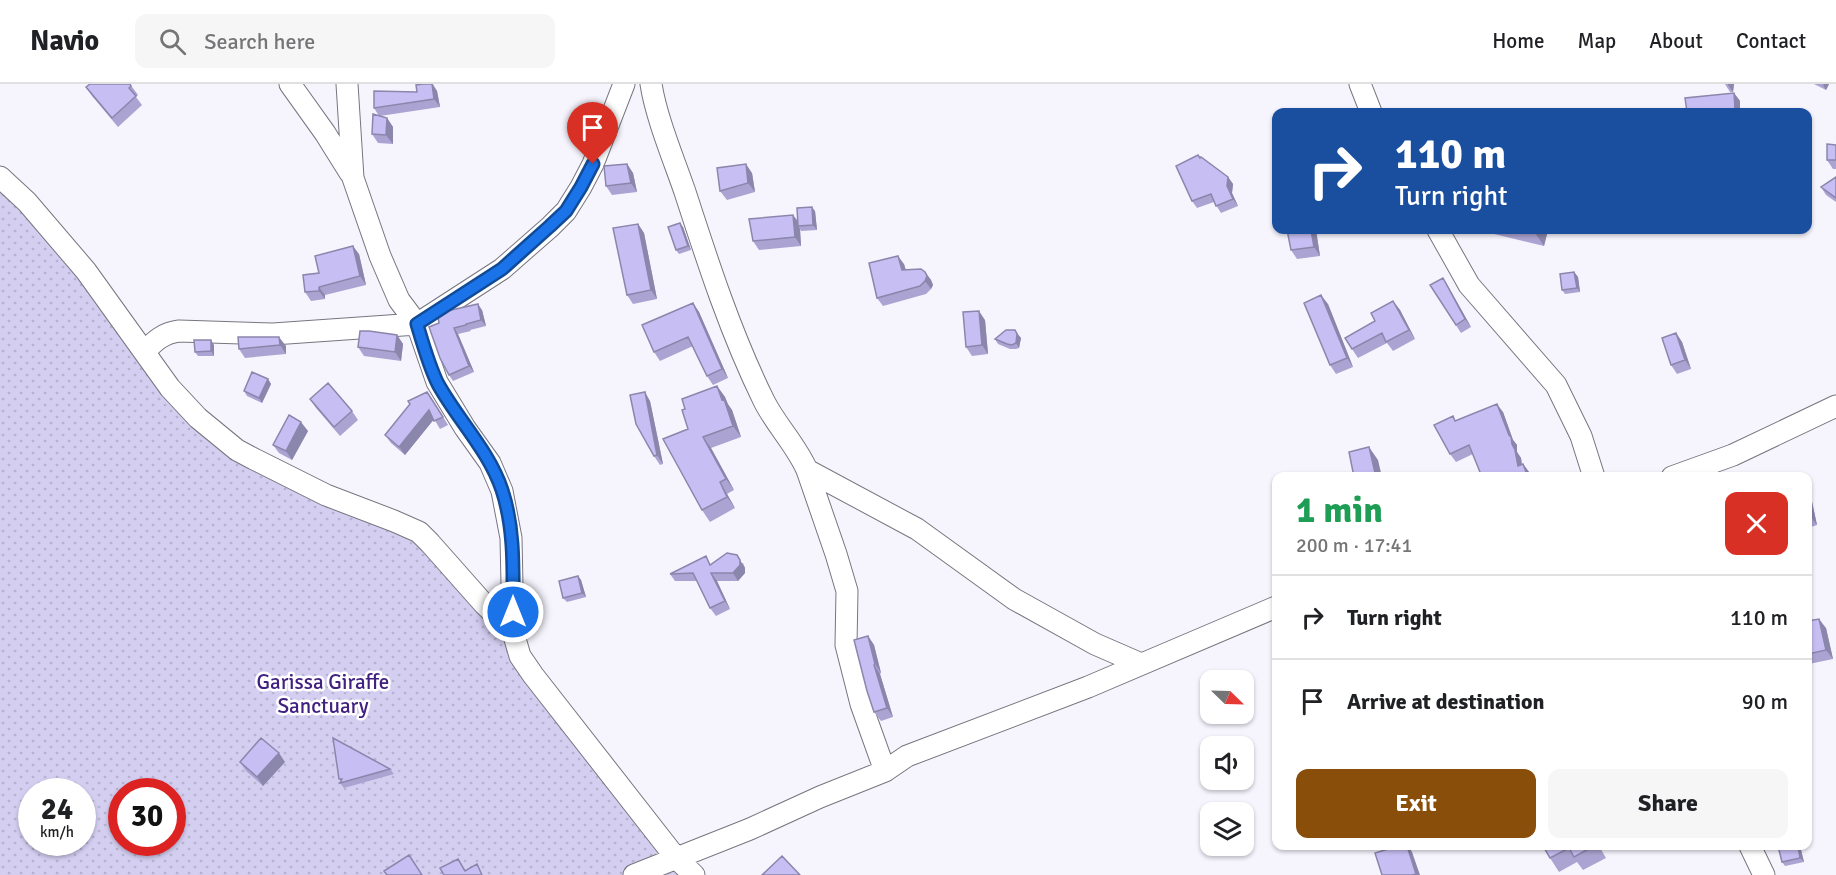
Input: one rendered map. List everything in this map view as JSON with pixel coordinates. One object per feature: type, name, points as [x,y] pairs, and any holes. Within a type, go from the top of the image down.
[{"type":"street","points":[[290,84],[353,178],[389,278],[399,300],[417,324],[437,382],[490,463],[502,490],[511,538],[513,632],[520,656],[676,858],[694,875]]},
{"type":"street","points":[[346,84],[353,178]]},
{"type":"street","points":[[145,351],[167,333],[179,331],[273,333],[417,324],[502,269],[566,211],[593,164],[624,84]]},
{"type":"street","points":[[651,84],[663,128],[722,302],[765,403],[800,455],[807,470],[836,554],[847,591],[846,645],[861,704],[885,771]]},
{"type":"street","points":[[1360,84],[1369,108]]},
{"type":"street","points":[[0,177],[27,202],[79,263],[170,388],[218,436],[237,450],[326,495],[418,532],[513,632]]},
{"type":"street","points":[[1439,234],[1469,285],[1556,385],[1581,436],[1592,472]]},
{"type":"street","points":[[1686,472],[1733,455],[1836,406]]},
{"type":"street","points":[[807,470],[918,529],[1014,599],[1095,644],[1141,664]]},
{"type":"street","points":[[634,875],[750,829],[885,771],[907,756],[1088,687],[1272,609]]},
{"type":"street","points":[[1752,850],[1764,875]]},
{"type":"green space","name":"Garissa Giraffe Sanctuary","points":[[0,177],[198,418],[430,543],[694,875],[0,875]]},
{"type":"building","points":[[90,84],[130,84],[129,88],[136,96],[112,118],[86,87]]},
{"type":"building","points":[[432,84],[434,99],[374,108],[374,91],[417,92],[416,85]]},
{"type":"building","points":[[1734,93],[1735,108],[1686,108],[1685,98]]},
{"type":"building","points":[[373,114],[387,118],[386,135],[372,134]]},
{"type":"building","points":[[1827,144],[1836,145],[1836,160],[1827,160]]},
{"type":"building","points":[[1198,155],[1228,177],[1227,186],[1233,199],[1216,206],[1211,194],[1192,201],[1176,166]]},
{"type":"building","points":[[627,164],[631,183],[606,186],[604,166]]},
{"type":"building","points":[[746,164],[748,183],[720,191],[717,168]]},
{"type":"building","points":[[1836,177],[1836,198],[1821,187]]},
{"type":"building","points":[[812,207],[813,225],[798,226],[797,208]]},
{"type":"building","points":[[793,215],[795,237],[753,241],[749,219]]},
{"type":"building","points":[[680,223],[688,246],[676,250],[668,227]]},
{"type":"building","points":[[638,224],[651,290],[627,295],[613,228]]},
{"type":"building","points":[[1288,234],[1312,234],[1314,247],[1291,250]]},
{"type":"building","points":[[353,246],[360,276],[319,287],[319,291],[305,292],[303,275],[319,273],[315,256]]},
{"type":"building","points":[[898,256],[902,270],[921,269],[927,276],[925,281],[920,286],[877,298],[869,263]]},
{"type":"building","points":[[1574,272],[1577,288],[1562,290],[1560,274]]},
{"type":"building","points":[[1443,278],[1465,319],[1456,325],[1430,285]]},
{"type":"building","points":[[1321,295],[1347,358],[1330,365],[1304,303]]},
{"type":"building","points":[[1393,301],[1409,330],[1386,342],[1382,333],[1352,349],[1345,338],[1375,321],[1371,313]]},
{"type":"building","points":[[693,303],[722,369],[707,376],[688,337],[654,352],[642,325]]},
{"type":"building","points":[[478,304],[481,320],[454,328],[469,366],[449,375],[429,327],[439,323],[438,317],[447,311]]},
{"type":"building","points":[[979,311],[982,345],[966,347],[963,312]]},
{"type":"building","points":[[1006,330],[1015,330],[1016,343],[1012,345],[995,339]]},
{"type":"building","points":[[360,331],[397,335],[395,352],[358,347]]},
{"type":"building","points":[[1676,333],[1685,360],[1671,365],[1662,338]]},
{"type":"building","points":[[238,337],[279,337],[280,345],[239,349]]},
{"type":"building","points":[[194,340],[211,340],[211,351],[195,352]]},
{"type":"building","points":[[252,372],[268,379],[259,398],[244,391]]},
{"type":"building","points":[[328,383],[352,411],[334,427],[310,399]]},
{"type":"building","points":[[717,386],[733,426],[703,437],[726,479],[720,482],[727,497],[702,510],[663,439],[688,429],[682,410],[685,409],[682,399]]},
{"type":"building","points":[[427,392],[443,417],[434,421],[429,410],[399,447],[385,435],[410,404],[408,401]]},
{"type":"building","points":[[645,392],[657,455],[654,456],[636,424],[630,395]]},
{"type":"building","points":[[1497,404],[1511,437],[1518,466],[1523,464],[1526,472],[1480,472],[1469,445],[1450,454],[1434,425],[1453,416],[1455,421]]},
{"type":"building","points":[[289,415],[301,422],[286,451],[273,445]]},
{"type":"building","points":[[1369,447],[1375,472],[1353,472],[1349,452]]},
{"type":"building","points":[[727,553],[737,555],[740,565],[733,573],[711,573],[725,601],[710,608],[693,573],[670,574],[706,556],[710,565]]},
{"type":"building","points":[[578,576],[582,593],[563,598],[559,581]]},
{"type":"building","points":[[1819,619],[1826,650],[1812,653],[1812,620]]},
{"type":"building","points":[[868,636],[887,708],[874,712],[854,640]]},
{"type":"building","points":[[261,738],[279,753],[257,777],[240,762]]},
{"type":"building","points":[[333,738],[390,769],[340,783],[342,779],[339,779]]},
{"type":"building","points":[[1385,850],[1408,850],[1416,874],[1382,875],[1375,853]]},
{"type":"building","points":[[1545,850],[1565,850],[1550,858]]},
{"type":"building","points":[[1570,850],[1587,850],[1574,857]]},
{"type":"building","points":[[1779,850],[1799,850],[1800,858],[1782,862]]},
{"type":"building","points":[[409,855],[422,875],[387,875],[384,871]]},
{"type":"building","points":[[782,856],[800,875],[762,875]]},
{"type":"building","points":[[458,859],[465,871],[477,864],[482,875],[444,875],[440,868]]},
{"type":"route","points":[[513,612],[511,538],[502,490],[483,451],[465,428],[437,382],[417,324],[502,269],[550,226],[566,211],[593,164]]}]
